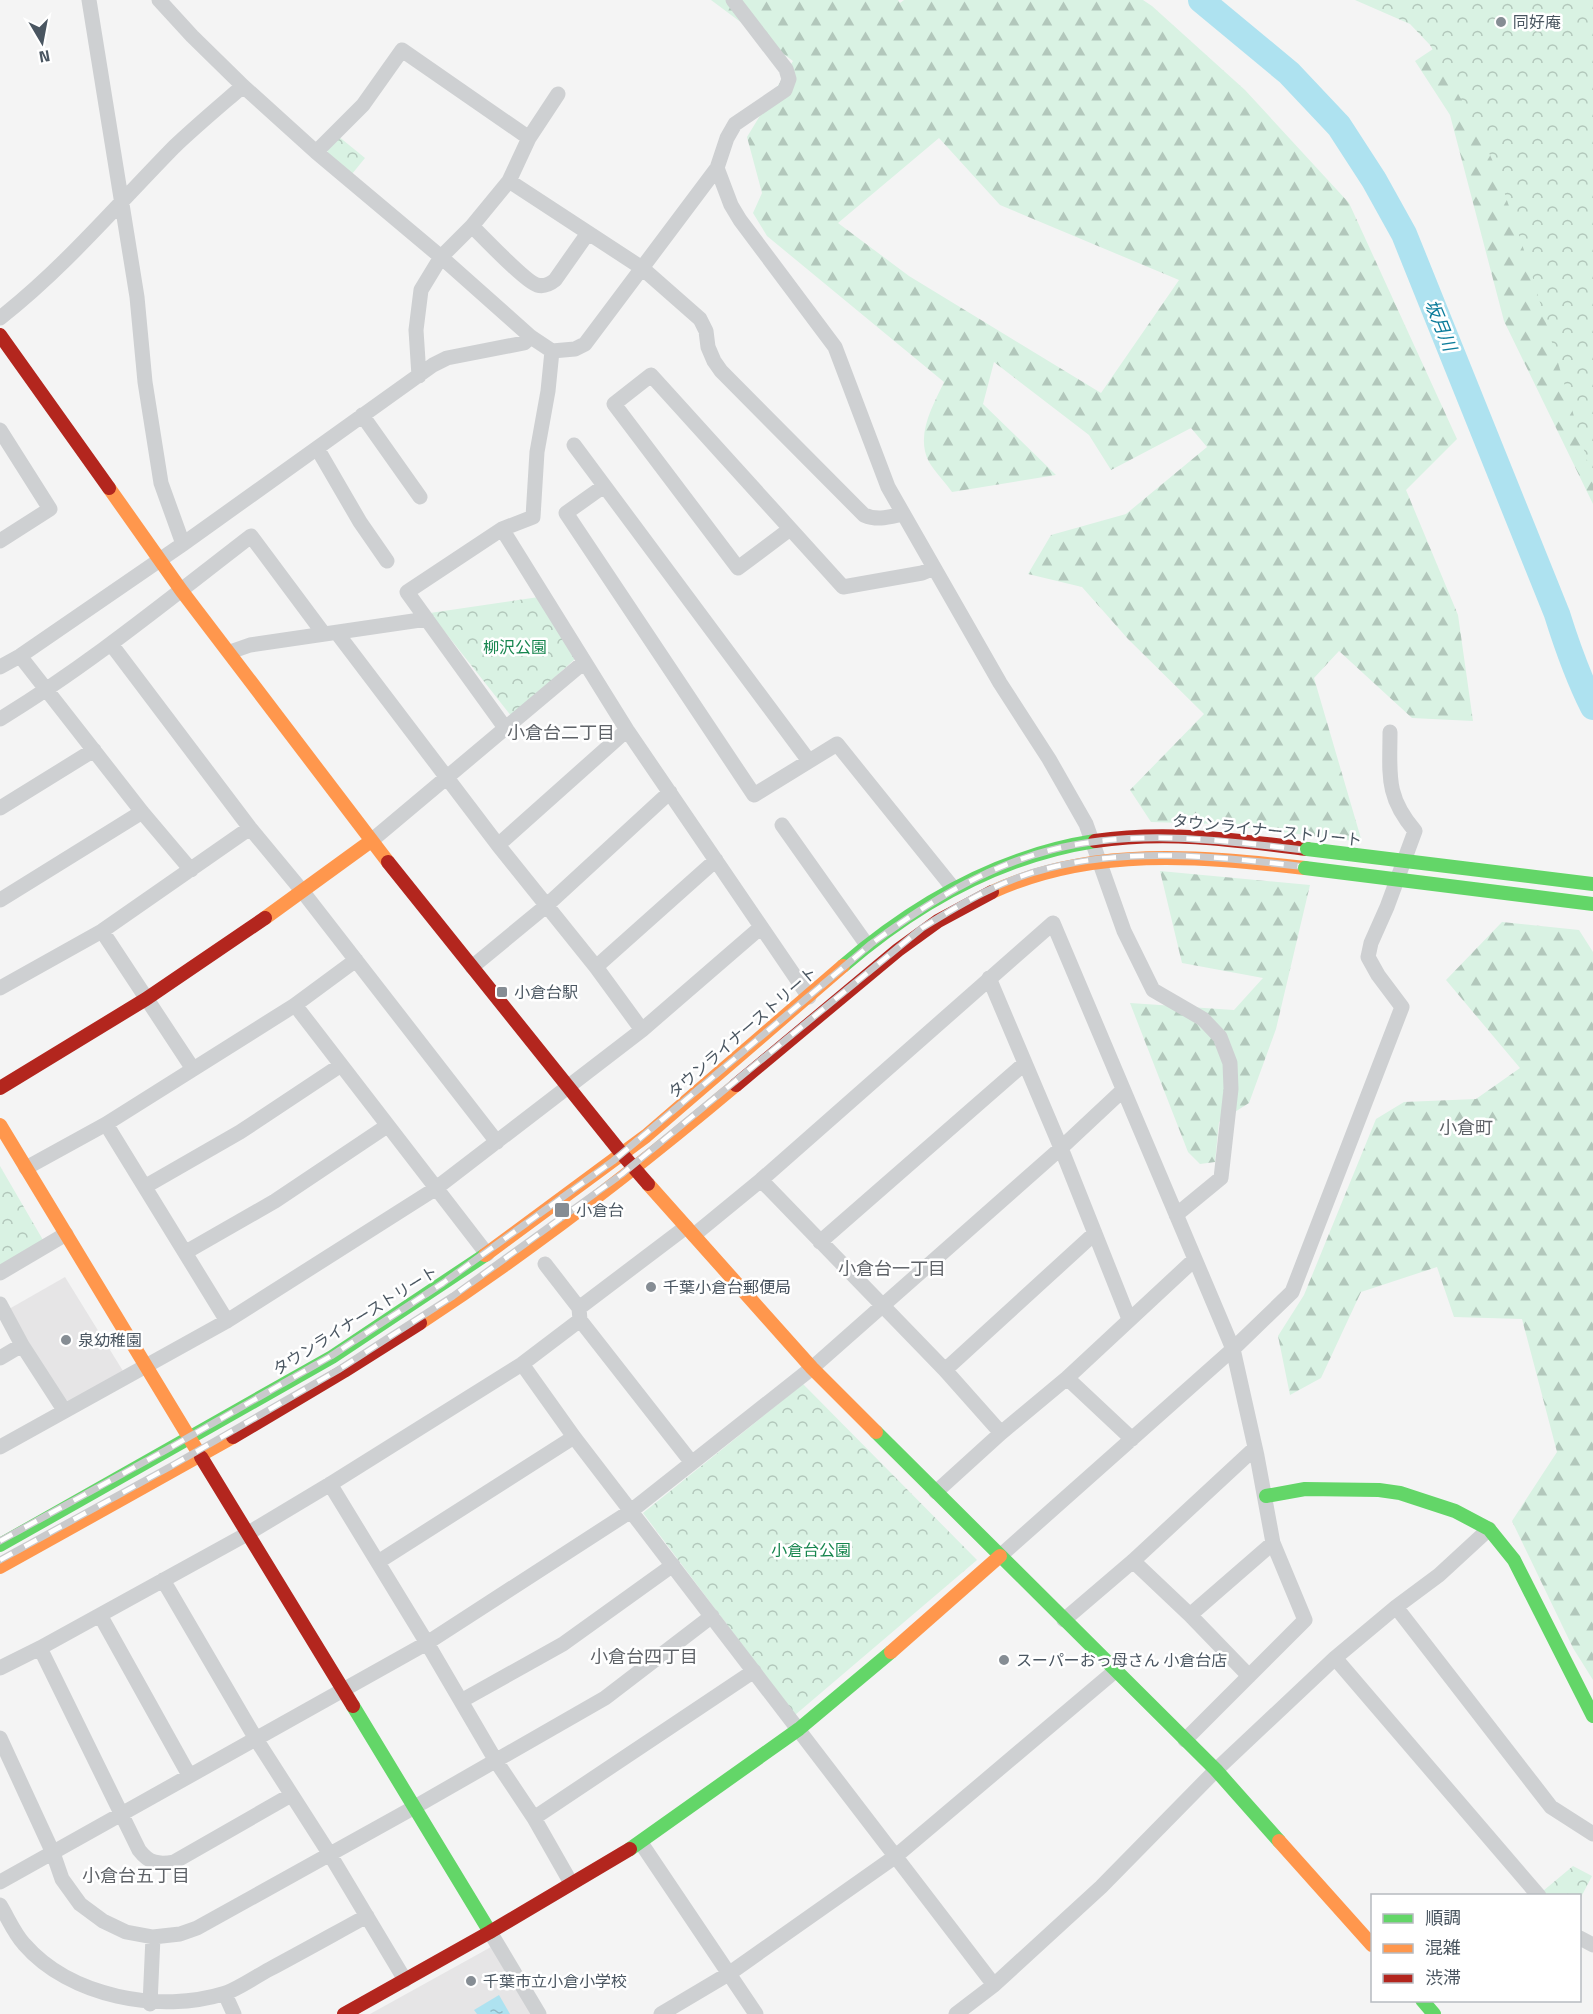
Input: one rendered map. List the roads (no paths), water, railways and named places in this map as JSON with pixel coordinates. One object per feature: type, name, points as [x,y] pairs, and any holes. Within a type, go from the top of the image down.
[{"type":"street","points":[[89,0],[137,297],[145,382],[161,483],[183,544]]},
{"type":"street","points":[[159,0],[243,86],[316,152],[441,257],[531,337],[552,351],[575,349],[585,344],[717,168],[727,138],[735,124],[785,90],[789,79],[786,69],[734,0]]},
{"type":"street","points":[[316,152],[363,105],[402,50],[529,138]]},
{"type":"street","points":[[0,318],[29,296],[175,146],[243,86]]},
{"type":"street","points":[[419,376],[416,330],[421,290],[441,257],[472,226],[509,180],[529,138],[558,94]]},
{"type":"street","points":[[717,168],[730,205],[835,347],[888,487],[1000,683],[1049,759],[1086,824],[1124,931],[1153,990],[1203,1019],[1220,1037],[1230,1063],[1231,1089],[1221,1178],[1176,1215]]},
{"type":"street","points":[[509,180],[642,268],[700,319],[706,330],[708,346],[714,361],[721,371],[864,515],[873,519],[885,519],[903,514]]},
{"type":"street","points":[[472,226],[529,280],[541,286],[555,280],[588,233]]},
{"type":"street","points":[[0,335],[181,590],[371,841],[622,1154],[812,1368],[1216,1770],[1371,1944]]},
{"type":"street","points":[[0,667],[20,656],[183,544],[433,365],[447,358],[524,343],[531,337]]},
{"type":"street","points":[[506,729],[407,592],[502,529],[533,518],[537,452],[548,391],[552,351]]},
{"type":"street","points":[[790,529],[738,568],[614,404],[651,375],[843,587],[922,573],[934,568]]},
{"type":"street","points":[[362,415],[420,496]]},
{"type":"street","points":[[0,430],[50,510],[0,541]]},
{"type":"street","points":[[574,445],[809,761]]},
{"type":"street","points":[[317,448],[360,522],[387,561]]},
{"type":"street","points":[[604,486],[567,513],[754,795],[837,744],[953,888]]},
{"type":"street","points":[[502,529],[583,663],[627,730],[760,928],[809,996]]},
{"type":"street","points":[[0,719],[48,690],[251,536],[447,778],[596,967],[642,1030]]},
{"type":"street","points":[[230,652],[250,645],[427,619]]},
{"type":"street","points":[[111,644],[250,828],[303,892],[497,1142]]},
{"type":"street","points":[[20,656],[142,812],[191,870]]},
{"type":"street","points":[[0,1088],[146,999],[303,892],[371,841],[583,663]]},
{"type":"street","points":[[498,844],[627,730]]},
{"type":"street","points":[[344,2014],[641,1843],[799,1729],[901,1644],[1233,1349],[1292,1292],[1402,1007],[1378,975],[1368,957],[1371,943],[1415,831],[1394,801],[1390,780],[1390,732]]},
{"type":"street","points":[[0,808],[94,750]]},
{"type":"street","points":[[472,967],[546,906],[670,792]]},
{"type":"street","points":[[0,900],[142,812]]},
{"type":"street","points":[[782,825],[867,945]]},
{"type":"street","points":[[2,983],[102,931],[250,828]]},
{"type":"street","name":"タウンライナーストリート","points":[[0,1545],[332,1357],[487,1254],[646,1136],[897,921],[953,888],[999,866],[1051,849],[1092,840],[1158,835],[1200,837],[1307,849],[1593,884]]},
{"type":"street","name":"タウンライナーストリート","points":[[0,1567],[201,1455],[340,1373],[455,1300],[657,1152],[880,963],[924,930],[964,905],[1006,885],[1054,869],[1120,857],[1196,856],[1593,904]]},
{"type":"street","points":[[596,967],[716,860]]},
{"type":"street","points":[[0,1668],[247,1534],[522,1364],[580,1314],[761,1180],[1053,923],[1233,1349],[1266,1496],[1273,1543],[1305,1620],[1185,1740]]},
{"type":"street","points":[[0,1447],[227,1321],[435,1189],[642,1030],[760,928]]},
{"type":"street","points":[[102,931],[193,1069]]},
{"type":"street","points":[[26,1168],[106,1125],[295,1005],[356,960]]},
{"type":"street","points":[[989,978],[1061,1148],[1129,1319]]},
{"type":"street","points":[[295,1005],[487,1254]]},
{"type":"street","points":[[820,1242],[1025,1063]]},
{"type":"street","points":[[146,1186],[240,1132],[341,1065]]},
{"type":"street","points":[[0,1882],[428,1643],[631,1511],[812,1368],[1061,1148],[1123,1090]]},
{"type":"street","points":[[0,1125],[539,2014]]},
{"type":"street","points":[[106,1125],[146,1186],[227,1321]]},
{"type":"street","points":[[186,1252],[275,1201],[387,1126]]},
{"type":"street","points":[[761,1180],[945,1370],[1001,1433]]},
{"type":"street","points":[[945,1370],[1095,1233]]},
{"type":"street","points":[[0,1273],[66,1234]]},
{"type":"street","points":[[936,1492],[1001,1433],[1067,1378],[1195,1259]]},
{"type":"street","points":[[544,1264],[692,1463]]},
{"type":"street","points":[[0,1304],[22,1345],[64,1410]]},
{"type":"street","points":[[0,1358],[22,1345]]},
{"type":"street","points":[[522,1364],[574,1437],[994,1985]]},
{"type":"street","points":[[1067,1378],[1132,1439]]},
{"type":"street","points":[[378,1562],[574,1437]]},
{"type":"street","points":[[1064,1620],[1133,1561],[1256,1448]]},
{"type":"street","points":[[330,1484],[428,1643],[496,1761],[534,1818],[571,1883]]},
{"type":"street","points":[[1266,1496],[1305,1489],[1379,1490],[1400,1493],[1455,1511],[1490,1529],[1514,1560],[1593,1716]]},
{"type":"street","points":[[956,2014],[994,1985],[1101,1887],[1216,1770],[1335,1658],[1396,1607],[1439,1575],[1490,1529]]},
{"type":"street","points":[[1190,1615],[1273,1543]]},
{"type":"street","points":[[1133,1561],[1249,1676]]},
{"type":"street","points":[[461,1701],[563,1644],[673,1565]]},
{"type":"street","points":[[163,1580],[256,1739],[329,1853],[405,1980]]},
{"type":"street","points":[[1396,1607],[1551,1807],[1593,1834]]},
{"type":"street","points":[[100,1615],[189,1775]]},
{"type":"street","points":[[0,1738],[53,1853],[62,1879],[80,1904],[103,1921],[126,1932],[153,1937],[180,1934],[197,1928],[605,1698],[712,1616]]},
{"type":"street","points":[[40,1648],[139,1850],[147,1860],[160,1864],[174,1862],[291,1796]]},
{"type":"street","points":[[1335,1658],[1537,1894]]},
{"type":"street","points":[[534,1818],[754,1671]]},
{"type":"street","points":[[661,2014],[730,1973],[896,1856],[1114,1671]]},
{"type":"street","points":[[641,1843],[756,2014]]},
{"type":"street","points":[[0,1905],[23,1943],[56,1972],[76,1985],[122,2000],[170,2006],[196,2003],[225,1994],[367,1916]]},
{"type":"street","points":[[150,2004],[153,1937]]},
{"type":"street","points":[[225,1994],[234,2014]]},
{"type":"street","points":[[1423,2002],[1434,2014]]},
{"type":"water","points":[[499,1995],[510,2014],[477,2014],[474,2010]]},
{"type":"waterway","name":"坂月川","points":[[1201,0],[1289,73],[1339,126],[1374,180],[1404,234],[1593,707]]},
{"type":"railway","points":[[0,1541],[331,1356],[443,1283],[613,1161],[871,944],[934,901],[1002,866],[1051,850],[1086,843],[1122,839],[1194,839],[1265,845],[1593,884]]},
{"type":"railway","points":[[0,1560],[173,1465],[338,1370],[453,1296],[622,1174],[922,928],[968,901],[1015,878],[1085,861],[1122,857],[1195,856],[1593,901]]},
{"type":"place","name":"同好庵","points":[[1501,22]]},
{"type":"place","name":"小倉台駅","points":[[502,992]]},
{"type":"place","name":"小倉台","points":[[562,1210]]},
{"type":"place","name":"千葉小倉台郵便局","points":[[651,1287]]},
{"type":"place","name":"泉幼稚園","points":[[66,1340]]},
{"type":"place","name":"スーパーおっ母さん 小倉台店","points":[[1004,1660]]},
{"type":"place","name":"千葉市立小倉小学校","points":[[471,1981]]},
{"type":"district","name":"小倉台二丁目","points":[[561,732]]},
{"type":"district","name":"小倉町","points":[[1466,1127]]},
{"type":"district","name":"小倉台一丁目","points":[[892,1268]]},
{"type":"district","name":"小倉台四丁目","points":[[644,1656]]},
{"type":"district","name":"小倉台五丁目","points":[[136,1875]]},
{"type":"park label","name":"柳沢公園","points":[[515,647]]},
{"type":"park label","name":"小倉台公園","points":[[811,1550]]}]
